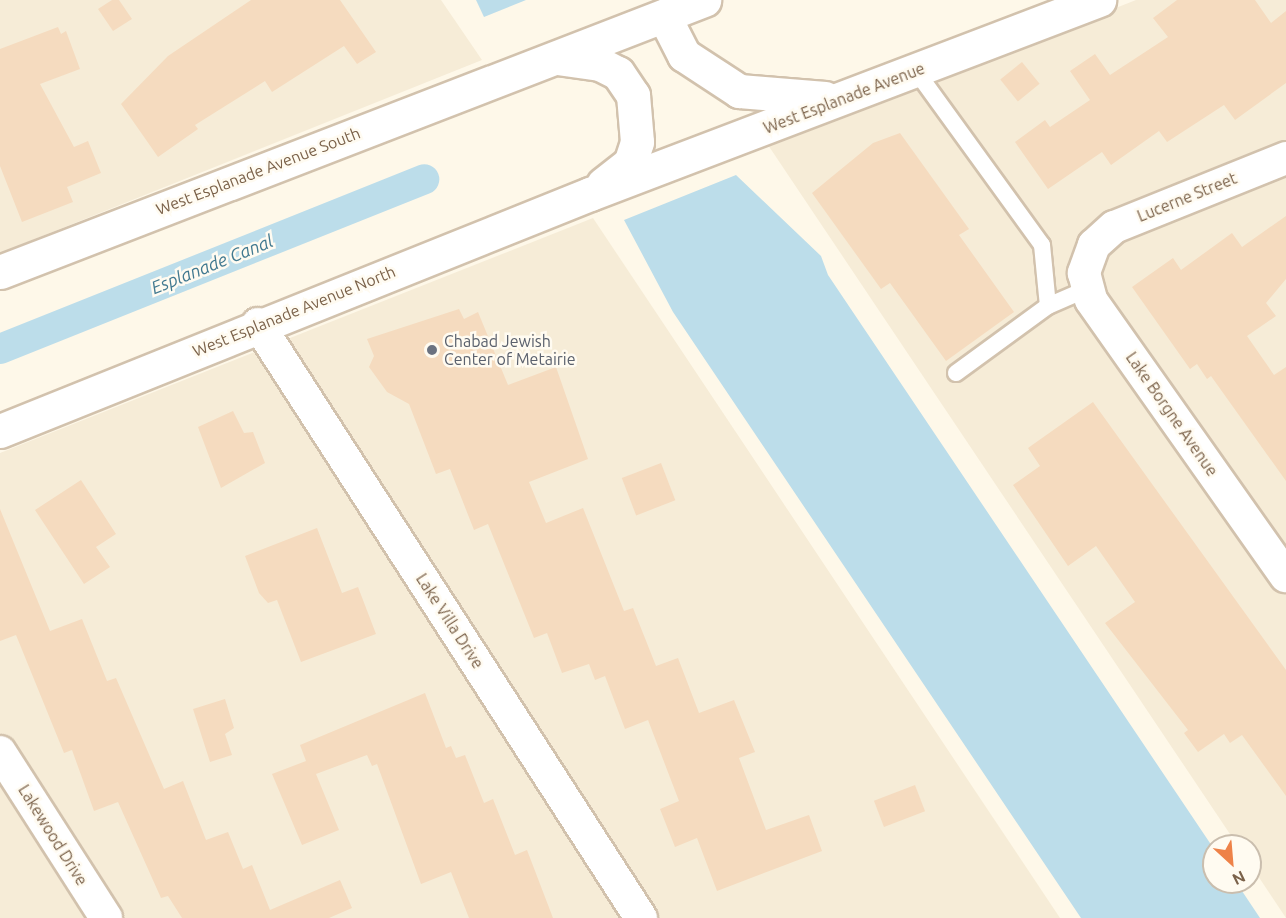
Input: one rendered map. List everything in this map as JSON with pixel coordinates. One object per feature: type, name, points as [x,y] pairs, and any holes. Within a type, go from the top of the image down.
[{"type":"main road","points":[[553,57],[658,8],[704,0]]},
{"type":"main road","name":"West Esplanade Avenue","points":[[590,194],[848,98],[1099,0]]},
{"type":"main road","points":[[658,8],[684,55],[739,91],[772,98],[848,98]]},
{"type":"main road","points":[[553,57],[600,64],[618,73],[633,95],[638,116],[630,163],[590,194]]},
{"type":"main road","name":"West Esplanade Avenue South","points":[[0,272],[553,57]]},
{"type":"main road","name":"West Esplanade Avenue North","points":[[0,431],[258,324],[590,194]]},
{"type":"street","name":"Lucerne Street","points":[[1087,289],[1084,273],[1094,246],[1114,227],[1286,158]]},
{"type":"street","name":"Lake Borgne Avenue","points":[[1087,289],[1286,576]]},
{"type":"street","name":"Lake Villa Drive","points":[[258,324],[641,918]]},
{"type":"street","name":"Lakewood Drive","points":[[0,752],[106,918]]},
{"type":"lane","points":[[916,71],[1042,245],[1048,306]]},
{"type":"lane","points":[[956,373],[1048,306],[1087,289]]},
{"type":"shaded area","points":[[0,0],[441,0],[482,60],[0,253]]},
{"type":"shaded area","points":[[1136,0],[1286,0],[1286,918],[1262,882],[1262,834],[1230,834],[768,145]]},
{"type":"shaded area","points":[[593,218],[1060,918],[0,918],[0,453]]},
{"type":"water","points":[[476,0],[526,0],[484,17]]},
{"type":"water","points":[[736,175],[821,256],[828,275],[1204,834],[1202,834],[1202,894],[1244,894],[1260,918],[1081,918],[673,312],[624,220]]},
{"type":"building","points":[[112,0],[119,0],[132,19],[113,31],[98,9]]},
{"type":"building","points":[[251,0],[340,0],[376,52],[357,64],[344,46],[272,92],[265,81],[195,125],[198,129],[158,157],[121,104],[168,56]]},
{"type":"building","points":[[1177,0],[1255,0],[1271,23],[1286,11],[1286,83],[1235,120],[1224,105],[1167,142],[1159,131],[1111,165],[1102,152],[1048,189],[1015,142],[1045,120],[1050,127],[1090,100],[1070,71],[1095,54],[1110,75],[1168,37],[1153,18]]},
{"type":"building","points":[[58,27],[61,34],[66,31],[80,69],[40,84],[74,147],[88,141],[101,173],[67,187],[73,202],[22,222],[0,166],[0,49]]},
{"type":"building","points":[[1022,62],[1040,84],[1018,101],[1000,80]]},
{"type":"building","points":[[900,133],[969,229],[959,235],[1014,312],[946,361],[890,283],[881,289],[812,193],[873,143]]},
{"type":"building","points":[[1286,216],[1286,279],[1266,303],[1276,316],[1247,336],[1274,375],[1286,367],[1286,481],[1211,376],[1207,379],[1197,364],[1190,369],[1132,287],[1173,258],[1181,270],[1232,233],[1242,247]]},
{"type":"building","points":[[459,309],[464,319],[478,312],[508,385],[556,367],[588,459],[529,482],[546,523],[583,508],[624,611],[633,608],[656,666],[678,658],[699,713],[734,700],[755,752],[739,758],[766,830],[809,815],[822,851],[717,891],[697,838],[675,847],[660,809],[679,801],[648,720],[625,729],[605,676],[595,680],[589,664],[562,673],[547,633],[534,638],[488,524],[474,530],[450,469],[436,474],[409,404],[387,392],[369,367],[374,356],[367,339]]},
{"type":"building","points":[[1093,402],[1286,670],[1286,796],[1242,735],[1230,743],[1224,734],[1198,752],[1184,733],[1188,730],[1105,623],[1135,602],[1096,546],[1068,566],[1013,485],[1040,466],[1028,448]]},
{"type":"building","points":[[233,411],[244,433],[253,432],[265,463],[221,488],[198,427]]},
{"type":"building","points":[[661,463],[675,500],[636,515],[622,478]]},
{"type":"building","points":[[81,480],[116,534],[96,547],[110,567],[84,584],[35,510]]},
{"type":"building","points":[[0,509],[50,631],[82,619],[107,681],[116,678],[164,789],[183,781],[206,840],[228,832],[243,869],[252,865],[270,910],[340,880],[352,908],[329,918],[182,918],[168,896],[161,898],[118,802],[94,811],[72,750],[64,753],[16,635],[0,641]]},
{"type":"building","points":[[317,528],[342,593],[358,587],[376,634],[301,662],[277,600],[268,603],[259,593],[245,556]]},
{"type":"building","points":[[425,693],[446,748],[451,746],[456,758],[465,755],[484,803],[493,799],[515,855],[527,850],[553,918],[469,918],[451,872],[421,884],[377,764],[372,766],[367,755],[316,774],[339,830],[302,845],[272,774],[306,761],[300,745]]},
{"type":"building","points":[[225,699],[234,728],[225,734],[232,755],[210,762],[193,709]]},
{"type":"building","points":[[915,785],[925,811],[884,827],[874,801]]},
{"type":"waterway","name":"Esplanade Canal","points":[[0,349],[424,179]]},
{"type":"place","name":"Chabad Jewish Center of Metairie","points":[[432,350]]}]
